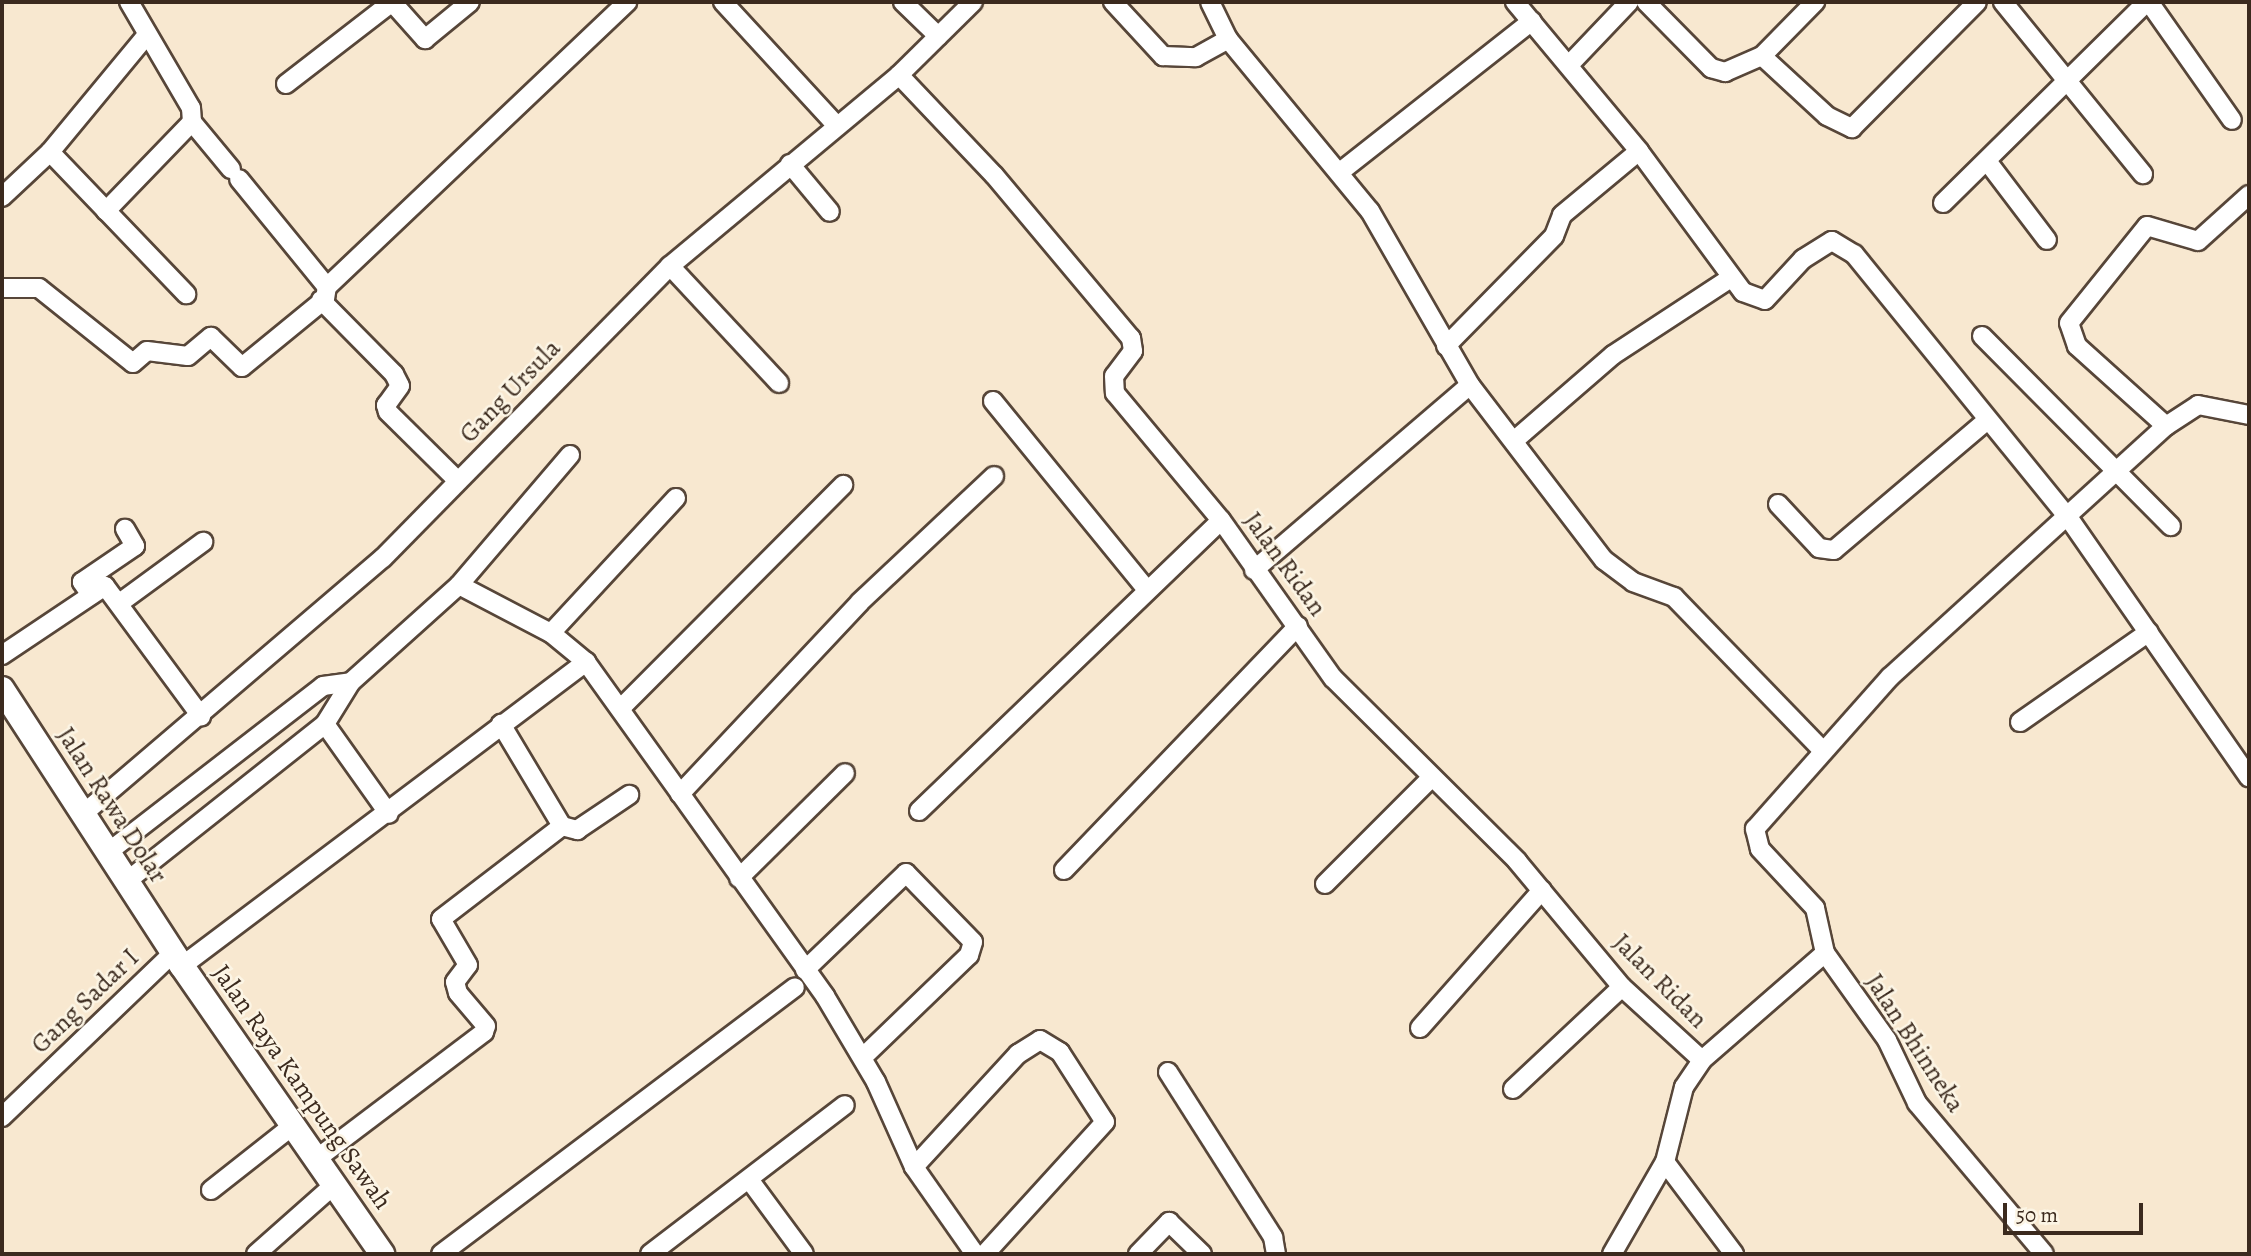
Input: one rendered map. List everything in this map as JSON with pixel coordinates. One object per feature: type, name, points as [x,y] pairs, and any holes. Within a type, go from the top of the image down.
[{"type":"street","points":[[129,2],[145,37],[184,94],[192,122],[235,174],[324,293],[394,374],[400,386],[386,405],[388,412],[458,481]]},
{"type":"street","points":[[286,84],[392,2],[425,39],[470,2]]},
{"type":"street","points":[[2,288],[39,288],[133,363],[148,351],[188,356],[211,337],[242,367],[324,293],[627,2]]},
{"type":"street","points":[[723,2],[836,125]]},
{"type":"street","points":[[902,2],[938,36]]},
{"type":"street","name":"Gang Ursula","points":[[83,814],[383,558],[670,266],[899,75],[973,2]]},
{"type":"street","points":[[1113,2],[1163,56],[1196,57],[1228,39]]},
{"type":"street","points":[[1210,2],[1228,39],[1340,172],[1384,233],[1470,385],[1516,439],[1604,560],[1633,582],[1674,597],[1823,751]]},
{"type":"street","points":[[1515,2],[1639,151],[1729,279],[1765,300],[1816,248],[1842,244],[2068,517],[2249,777]]},
{"type":"street","points":[[1569,65],[1629,2]]},
{"type":"street","points":[[1646,2],[1711,68],[1737,70],[1762,56],[1815,2]]},
{"type":"street","points":[[1762,56],[1827,116],[1852,128],[1977,2]]},
{"type":"street","points":[[2003,2],[2143,174]]},
{"type":"street","points":[[1943,203],[2148,2],[2232,120]]},
{"type":"street","points":[[1340,172],[1532,21]]},
{"type":"street","points":[[2,197],[50,152],[145,37]]},
{"type":"street","name":"Jalan Ridan","points":[[899,75],[993,175],[1131,338],[1133,351],[1114,376],[1115,393],[1221,520],[1254,570],[1298,626],[1333,677],[1430,779],[1542,890],[1622,987],[1702,1059]]},
{"type":"street","points":[[106,211],[192,122]]},
{"type":"street","points":[[1446,346],[1554,236],[1562,215],[1639,151]]},
{"type":"street","points":[[50,152],[186,294]]},
{"type":"street","points":[[1987,161],[2048,240]]},
{"type":"street","points":[[790,164],[830,212]]},
{"type":"street","points":[[2166,426],[2077,346],[2069,323],[2147,226],[2198,241],[2249,195]]},
{"type":"street","points":[[670,266],[779,383]]},
{"type":"street","points":[[1516,439],[1613,355],[1729,279]]},
{"type":"street","points":[[1982,336],[2117,475],[2171,526]]},
{"type":"street","points":[[1254,570],[1470,385]]},
{"type":"street","points":[[993,401],[1147,590]]},
{"type":"street","points":[[1612,1254],[1665,1162],[1684,1087],[1702,1059],[1825,953],[1815,908],[1754,838],[1823,751],[1890,677],[2117,475],[2166,426],[2198,405],[2249,415]]},
{"type":"street","points":[[1779,504],[1819,548],[1834,550],[1986,421]]},
{"type":"street","points":[[127,881],[325,724],[351,682],[459,585],[570,455]]},
{"type":"street","points":[[680,794],[860,602],[994,476]]},
{"type":"street","points":[[621,708],[844,485]]},
{"type":"street","points":[[551,632],[676,498]]},
{"type":"street","points":[[919,811],[1221,520]]},
{"type":"street","points":[[91,595],[82,582],[135,546],[125,529]]},
{"type":"street","points":[[121,603],[203,542]]},
{"type":"street","points":[[459,585],[551,632],[586,662],[806,970],[863,1057],[914,1167],[975,1254]]},
{"type":"street","points":[[2,655],[105,586],[121,603],[201,716]]},
{"type":"street","points":[[1064,870],[1298,626]]},
{"type":"street","points":[[2021,722],[2149,632]]},
{"type":"street","name":"Gang Sadar I","points":[[2,1117],[178,959],[389,814],[501,724],[586,662]]},
{"type":"street","points":[[107,853],[323,687],[351,682]]},
{"type":"street","name":"Jalan Rawa Dolar","points":[[2,689],[178,959]]},
{"type":"street","points":[[325,724],[389,814]]},
{"type":"street","points":[[501,724],[562,825],[578,830],[629,796]]},
{"type":"street","points":[[739,878],[845,773]]},
{"type":"street","points":[[1325,884],[1430,779]]},
{"type":"street","points":[[315,1160],[484,1032],[486,1026],[458,993],[455,982],[468,965],[441,919],[562,825]]},
{"type":"street","points":[[806,970],[906,873],[974,942],[969,955],[863,1057]]},
{"type":"street","points":[[1420,1028],[1542,890]]},
{"type":"street","name":"Jalan Bhinneka","points":[[1825,953],[1887,1040],[1917,1103],[2044,1254]]},
{"type":"street","name":"Jalan Raya Kampung Sawah","points":[[178,959],[291,1127],[382,1254]]},
{"type":"street","points":[[441,1254],[795,987]]},
{"type":"street","points":[[1513,1089],[1622,987]]},
{"type":"street","points":[[914,1167],[1018,1054],[1040,1040],[1060,1052],[1105,1122],[985,1254]]},
{"type":"street","points":[[1168,1072],[1273,1237],[1276,1254]]},
{"type":"street","points":[[650,1254],[751,1182],[845,1105]]},
{"type":"street","points":[[211,1190],[291,1127]]},
{"type":"street","points":[[1665,1162],[1734,1254]]},
{"type":"street","points":[[751,1182],[804,1254]]},
{"type":"street","points":[[256,1254],[334,1185]]},
{"type":"street","points":[[1138,1254],[1172,1222],[1202,1254]]}]
